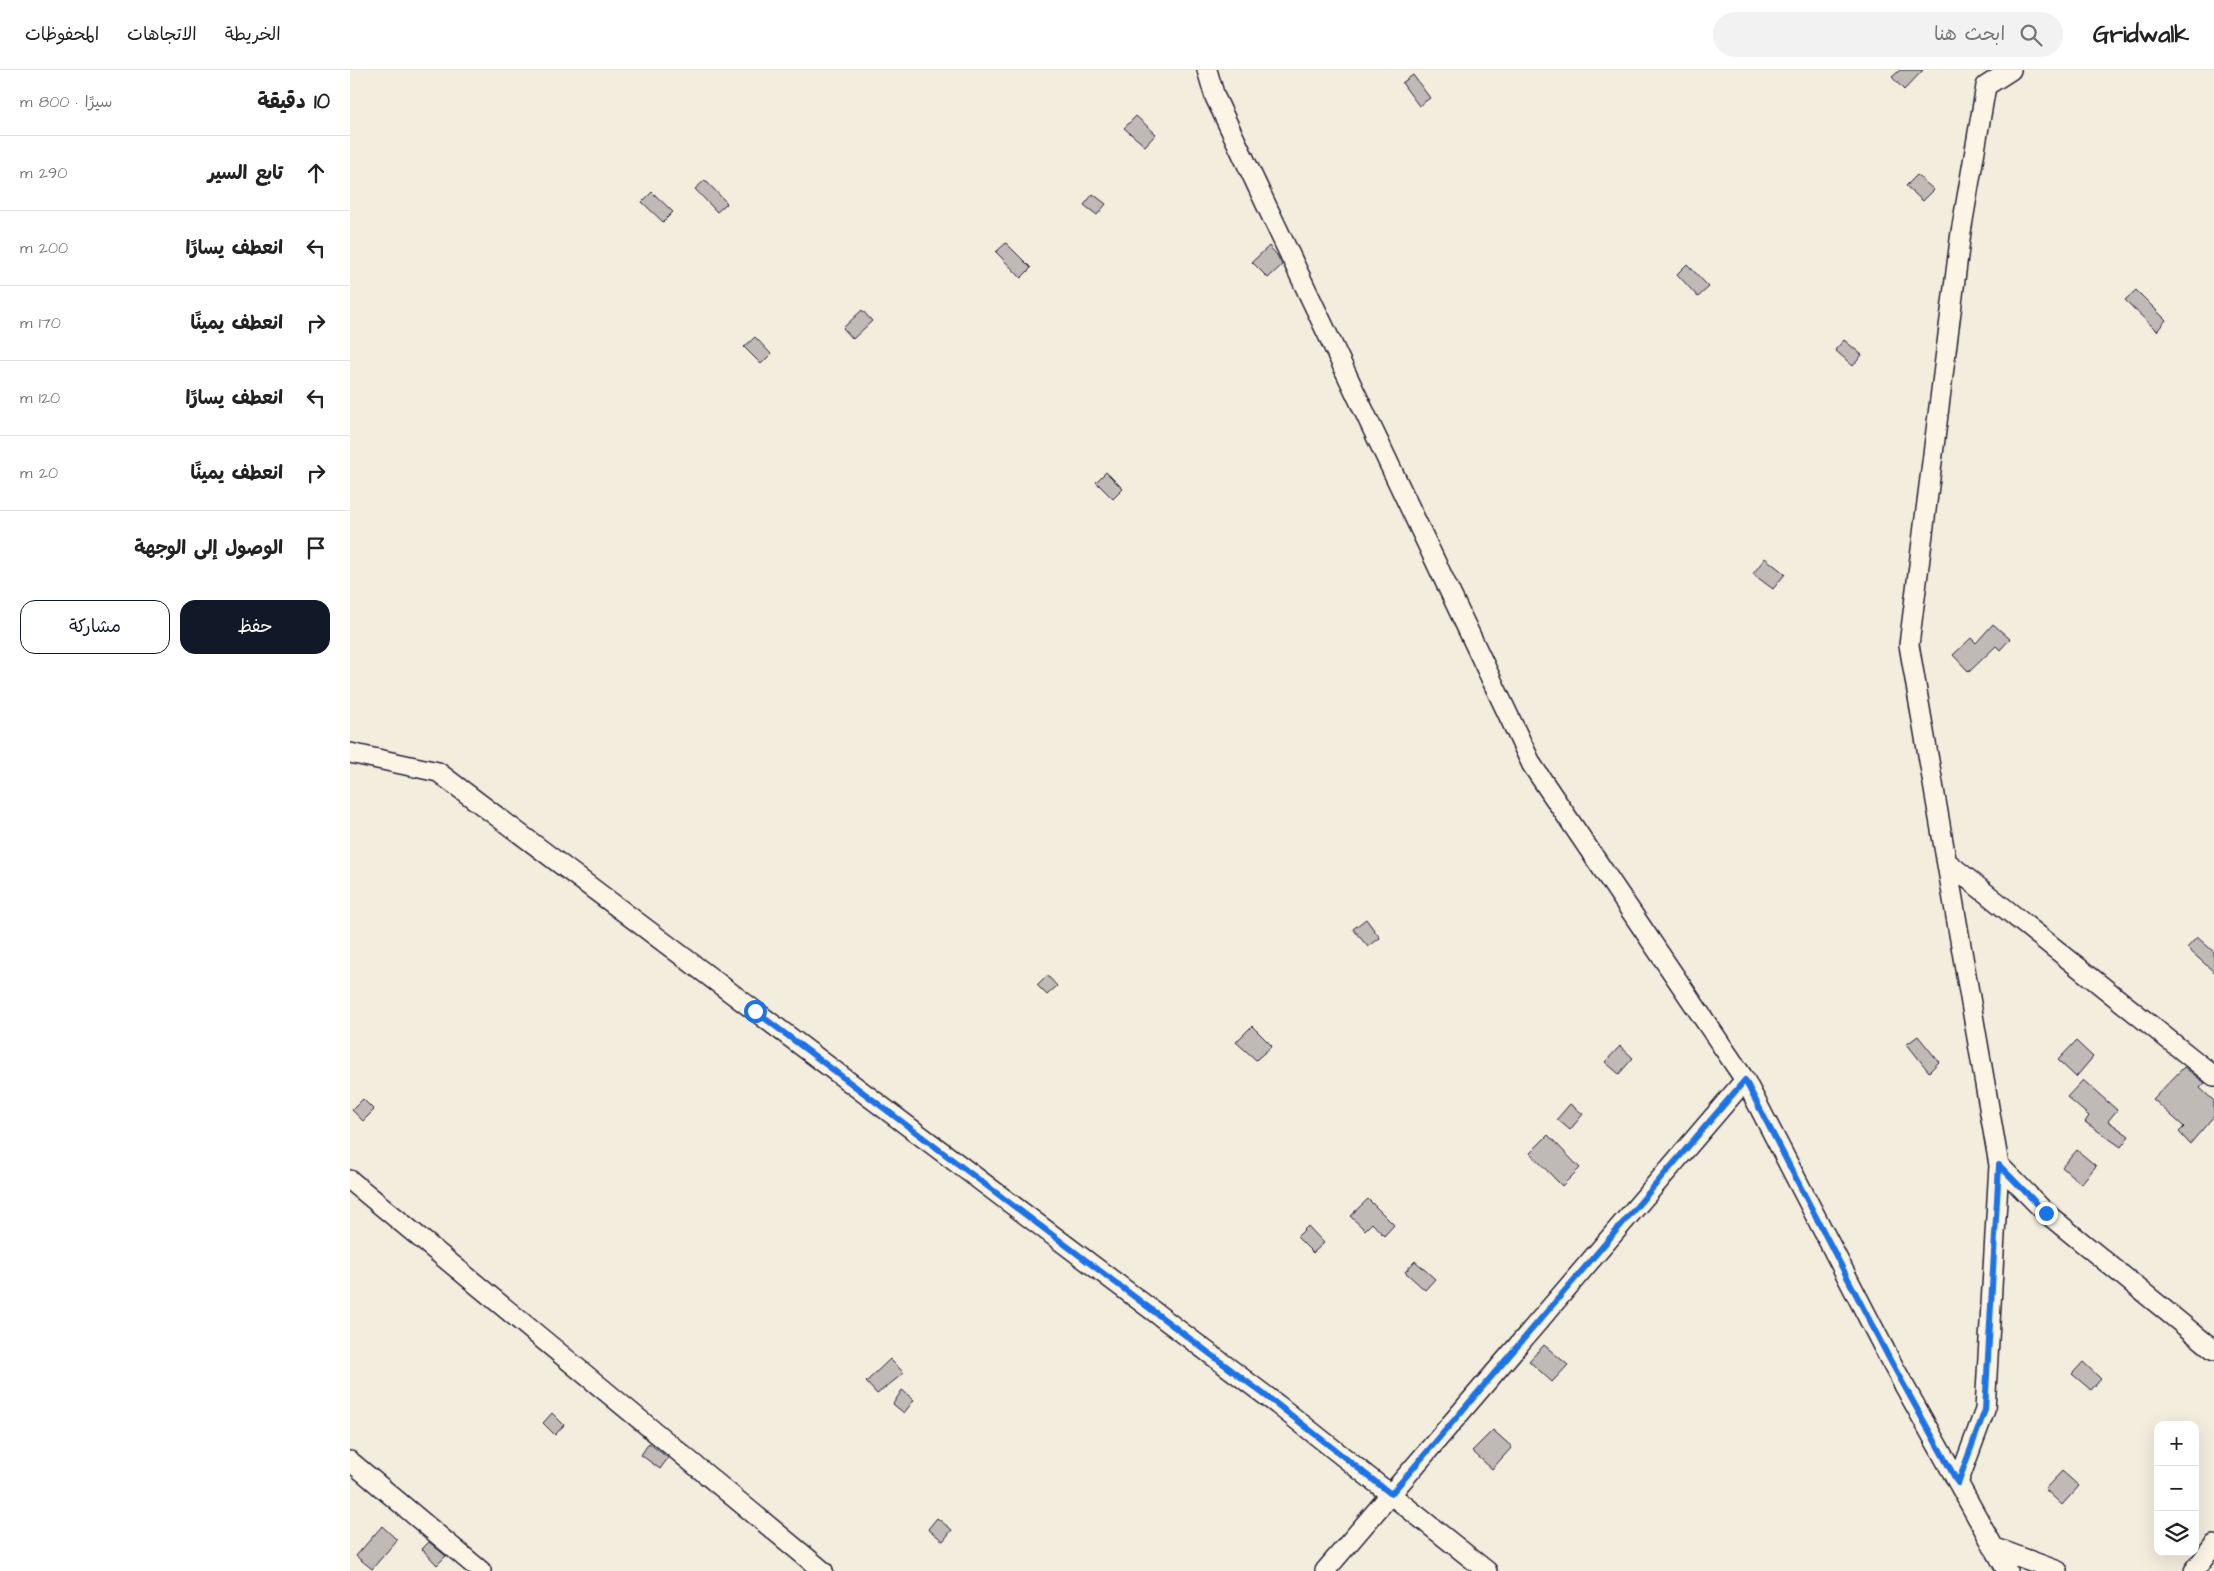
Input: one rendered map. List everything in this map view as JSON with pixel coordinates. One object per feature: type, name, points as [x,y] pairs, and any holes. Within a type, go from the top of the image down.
[{"type":"street","points":[[1207,70],[1215,98],[1532,765],[1745,1080],[1890,1360],[2007,1571]]},
{"type":"street","points":[[1958,1483],[1985,1410],[1999,1165],[1909,644],[1961,232],[1984,96],[1986,86],[2010,70]]},
{"type":"street","points":[[350,754],[438,772],[1278,1405],[1487,1571]]},
{"type":"street","points":[[1946,862],[2214,1076]]},
{"type":"street","points":[[1325,1571],[1745,1080]]},
{"type":"street","points":[[1999,1165],[2046,1213],[2214,1350]]},
{"type":"street","points":[[350,1180],[823,1571]]},
{"type":"street","points":[[350,1461],[481,1571]]},
{"type":"street","points":[[2194,1571],[2214,1545]]},
{"type":"street","points":[[1994,1547],[2058,1571]]},
{"type":"building","points":[[1900,70],[1923,70],[1904,90],[1892,77]]},
{"type":"building","points":[[1413,75],[1430,98],[1419,106],[1402,83]]},
{"type":"building","points":[[1136,116],[1156,134],[1145,146],[1124,128]]},
{"type":"building","points":[[1917,175],[1934,190],[1923,201],[1906,186]]},
{"type":"building","points":[[705,180],[727,203],[717,212],[695,189]]},
{"type":"building","points":[[652,192],[673,212],[663,222],[642,202]]},
{"type":"building","points":[[1093,194],[1106,204],[1097,215],[1084,205]]},
{"type":"building","points":[[1006,243],[1031,268],[1021,278],[996,252]]},
{"type":"building","points":[[1269,246],[1277,255],[1282,265],[1268,278],[1252,262]]},
{"type":"building","points":[[1687,264],[1709,287],[1698,297],[1677,274]]},
{"type":"building","points":[[2136,290],[2166,320],[2157,331],[2125,300]]},
{"type":"building","points":[[862,310],[872,321],[853,339],[843,328]]},
{"type":"building","points":[[755,337],[771,354],[761,364],[744,347]]},
{"type":"building","points":[[1844,340],[1862,355],[1853,366],[1835,350]]},
{"type":"building","points":[[1106,472],[1123,489],[1113,499],[1096,482]]},
{"type":"building","points":[[1765,558],[1785,574],[1773,589],[1753,574]]},
{"type":"building","points":[[1993,624],[2010,639],[2000,650],[1996,646],[1969,672],[1953,655],[1971,638],[1976,643]]},
{"type":"building","points":[[1366,919],[1380,938],[1368,947],[1353,929]]},
{"type":"building","points":[[2197,937],[2214,952],[2214,972],[2187,948]]},
{"type":"building","points":[[1047,975],[1057,986],[1047,995],[1037,985]]},
{"type":"building","points":[[1252,1026],[1272,1046],[1256,1060],[1236,1042]]},
{"type":"building","points":[[1918,1036],[1939,1062],[1929,1072],[1907,1044]]},
{"type":"building","points":[[2076,1041],[2093,1057],[2076,1077],[2058,1060]]},
{"type":"building","points":[[1620,1046],[1633,1058],[1619,1074],[1605,1062]]},
{"type":"building","points":[[2184,1067],[2205,1083],[2200,1088],[2214,1101],[2214,1116],[2190,1144],[2179,1132],[2184,1127],[2153,1099]]},
{"type":"building","points":[[2083,1080],[2117,1110],[2108,1121],[2129,1136],[2121,1147],[2085,1122],[2089,1116],[2067,1097]]},
{"type":"building","points":[[363,1099],[374,1110],[363,1121],[352,1110]]},
{"type":"building","points":[[1570,1104],[1583,1114],[1570,1130],[1557,1119]]},
{"type":"building","points":[[1548,1135],[1580,1168],[1562,1186],[1530,1153]]},
{"type":"building","points":[[2077,1150],[2096,1166],[2081,1184],[2062,1167]]},
{"type":"building","points":[[1368,1199],[1394,1225],[1384,1236],[1372,1223],[1365,1230],[1350,1216]]},
{"type":"building","points":[[1308,1226],[1324,1243],[1313,1253],[1297,1237]]},
{"type":"building","points":[[1415,1261],[1435,1279],[1425,1290],[1405,1272]]},
{"type":"building","points":[[1544,1345],[1568,1365],[1552,1382],[1529,1361]]},
{"type":"building","points":[[890,1359],[904,1373],[877,1394],[866,1382]]},
{"type":"building","points":[[2083,1362],[2101,1379],[2091,1390],[2072,1374]]},
{"type":"building","points":[[902,1390],[914,1400],[904,1413],[893,1404]]},
{"type":"building","points":[[552,1413],[564,1425],[555,1435],[543,1423]]},
{"type":"building","points":[[1493,1430],[1512,1447],[1492,1469],[1472,1451]]},
{"type":"building","points":[[649,1443],[668,1458],[660,1469],[641,1455]]},
{"type":"building","points":[[2062,1471],[2079,1486],[2062,1505],[2045,1489]]},
{"type":"building","points":[[937,1518],[952,1530],[943,1541],[928,1529]]},
{"type":"building","points":[[382,1526],[397,1540],[372,1569],[356,1556]]},
{"type":"building","points":[[429,1542],[446,1556],[437,1565],[422,1549]]},
{"type":"route","points":[[755,1011],[1278,1405],[1391,1494],[1745,1080],[1890,1360],[1958,1483],[1985,1410],[1999,1165],[2046,1213]]}]
